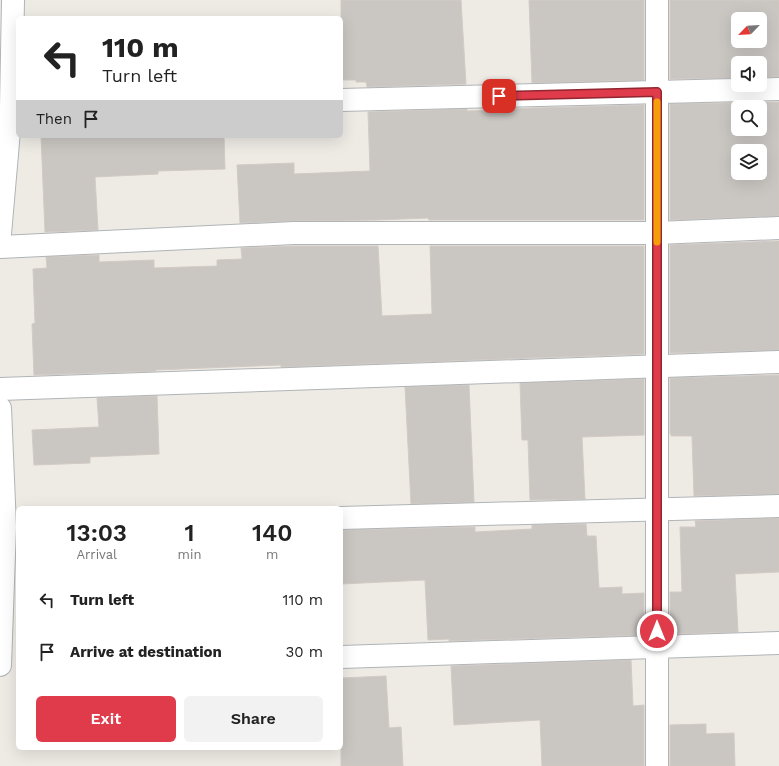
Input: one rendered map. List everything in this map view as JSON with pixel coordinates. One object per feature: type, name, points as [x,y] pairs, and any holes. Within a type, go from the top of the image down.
[{"type":"street","points":[[0,234],[10,109],[13,0]]},
{"type":"street","points":[[657,0],[657,766]]},
{"type":"street","points":[[343,100],[779,89]]},
{"type":"street","points":[[0,247],[294,233],[657,233],[779,228]]},
{"type":"street","points":[[0,389],[779,362]]},
{"type":"street","points":[[0,408],[8,527],[0,665]]},
{"type":"street","points":[[343,518],[779,506]]},
{"type":"street","points":[[343,657],[779,643]]},
{"type":"street","points":[[0,668],[16,667]]},
{"type":"building","points":[[341,0],[461,0],[466,84],[367,87],[366,82],[343,80],[343,16],[341,16]]},
{"type":"building","points":[[529,0],[644,0],[644,80],[532,83]]},
{"type":"building","points":[[670,0],[779,0],[779,77],[767,77],[767,56],[731,56],[731,78],[670,79]]},
{"type":"building","points":[[767,102],[779,102],[779,216],[670,220],[670,104],[731,103],[731,136],[767,136]]},
{"type":"building","points":[[644,105],[644,220],[429,220],[428,218],[240,223],[237,165],[294,163],[294,174],[370,171],[368,112],[467,109],[467,111]]},
{"type":"building","points":[[41,138],[224,138],[225,169],[158,171],[158,174],[95,177],[98,230],[45,232]]},
{"type":"building","points":[[779,241],[779,350],[670,353],[670,245]]},
{"type":"building","points":[[294,246],[378,246],[382,316],[432,314],[430,246],[644,246],[644,354],[281,367],[281,365],[34,375],[32,324],[35,323],[33,269],[47,268],[46,257],[99,255],[99,262],[154,260],[154,268],[217,266],[217,260],[242,259],[241,248]]},
{"type":"building","points":[[779,375],[779,494],[694,496],[692,436],[671,436],[670,434],[670,378]]},
{"type":"building","points":[[644,379],[644,435],[582,437],[585,499],[530,500],[528,440],[522,440],[520,383]]},
{"type":"building","points":[[469,385],[474,502],[411,504],[405,387]]},
{"type":"building","points":[[157,396],[159,454],[90,457],[90,463],[34,465],[32,430],[99,427],[97,398]]},
{"type":"building","points":[[779,518],[779,572],[735,574],[738,632],[670,634],[670,592],[682,592],[680,527],[696,527],[695,521]]},
{"type":"building","points":[[586,524],[587,536],[596,536],[599,588],[622,587],[622,594],[644,593],[644,635],[449,641],[449,639],[428,640],[425,580],[343,584],[343,530],[475,527],[475,532],[532,529],[532,525]]},
{"type":"building","points":[[631,660],[633,706],[644,705],[644,766],[542,766],[540,720],[454,725],[451,666]]},
{"type":"building","points":[[386,676],[389,728],[401,727],[403,766],[341,766],[341,750],[343,750],[343,678]]},
{"type":"building","points":[[706,724],[706,734],[734,733],[735,766],[670,766],[670,725]]},
{"type":"slow traffic","points":[[657,102],[657,242]]},
{"type":"route","points":[[499,96],[657,92],[657,631]]}]
